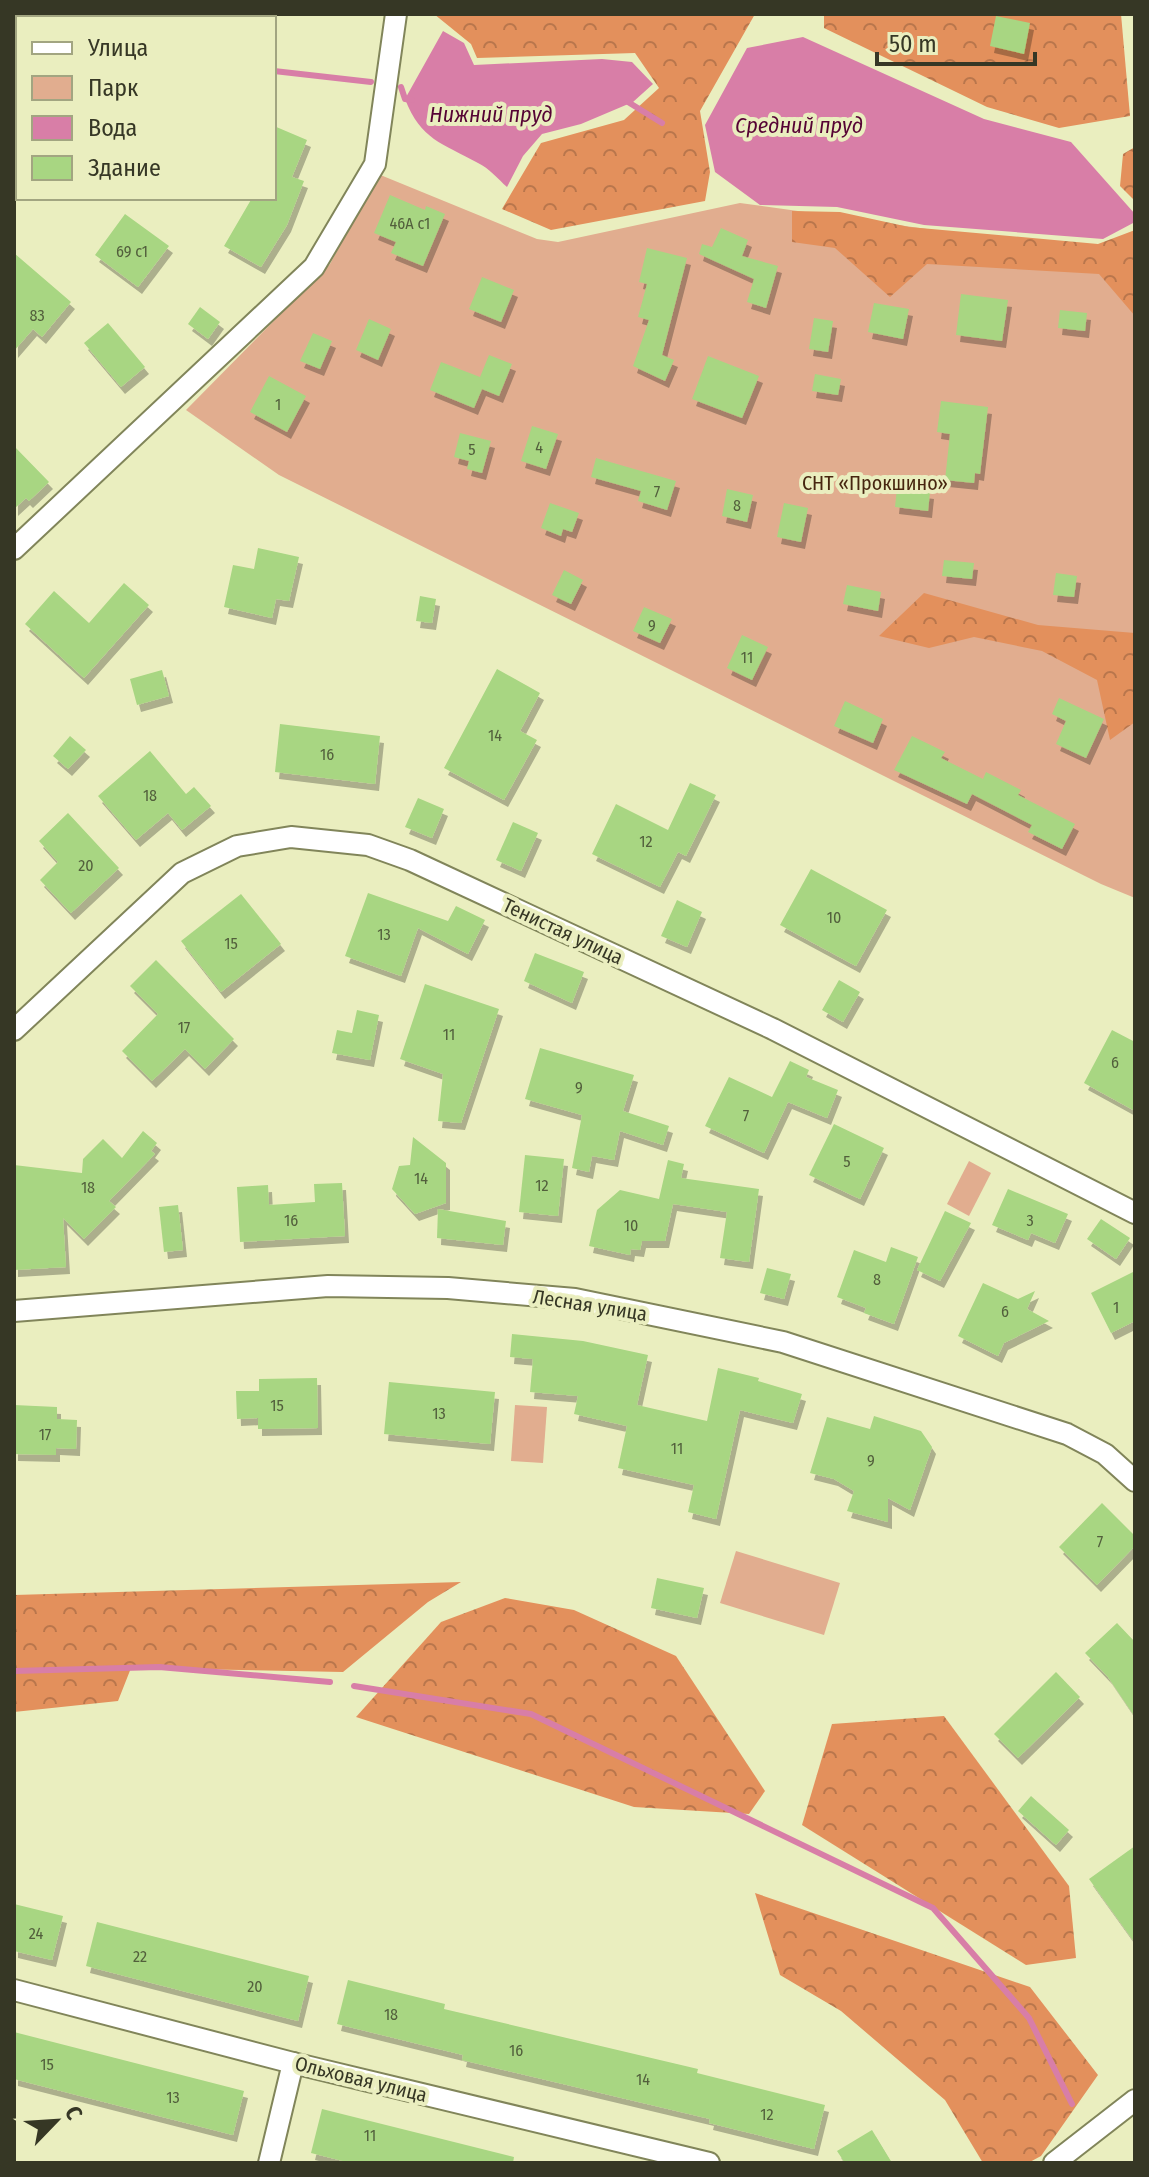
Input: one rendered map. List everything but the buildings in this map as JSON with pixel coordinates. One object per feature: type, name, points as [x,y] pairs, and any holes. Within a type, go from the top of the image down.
[{"type":"street","points":[[14,549],[314,267],[375,164],[396,14]]},
{"type":"street","name":"Тенистая улица","points":[[14,1030],[182,873],[237,846],[291,837],[368,845],[410,860],[773,1029],[1135,1213]]},
{"type":"street","name":"Лесная улица","points":[[14,1311],[328,1286],[448,1288],[575,1299],[783,1342],[1067,1434],[1105,1454],[1128,1474]]},
{"type":"street","points":[[1128,1474],[1135,1452]]},
{"type":"street","name":"Ольховая улица","points":[[14,1990],[293,2063],[709,2163]]},
{"type":"street","points":[[269,2163],[293,2063]]},
{"type":"street","points":[[1054,2163],[1135,2100]]},
{"type":"green space","points":[[434,14],[755,14],[700,111],[710,172],[705,201],[551,230],[502,209],[541,143],[624,120],[659,88],[635,53],[477,58],[471,44]]},
{"type":"green space","points":[[824,14],[1121,14],[1130,116],[1059,128],[987,107],[824,28]]},
{"type":"green space","points":[[1135,147],[1135,201],[1120,186],[1123,154]]},
{"type":"green space","name":"СНТ «Прокшино»","points":[[378,174],[537,239],[558,242],[740,203],[1135,258],[1135,898],[1101,884],[279,475],[186,410],[330,264]]},
{"type":"green space","points":[[792,211],[840,212],[909,227],[1098,244],[1135,230],[1135,316],[1099,274],[927,264],[890,297],[835,248],[792,242]]},
{"type":"green space","points":[[924,593],[1038,625],[1135,633],[1135,722],[1110,740],[1097,680],[1042,651],[974,637],[929,648],[879,636]]},
{"type":"green space","points":[[969,1161],[991,1173],[969,1216],[947,1204]]},
{"type":"green space","points":[[515,1405],[547,1407],[543,1463],[511,1461]]},
{"type":"green space","points":[[736,1551],[840,1583],[824,1635],[720,1603]]},
{"type":"green space","points":[[461,1582],[428,1602],[343,1672],[131,1668],[118,1701],[14,1712],[14,1595]]},
{"type":"green space","points":[[505,1598],[574,1610],[676,1656],[765,1791],[749,1814],[634,1807],[356,1717],[441,1622]]},
{"type":"green space","points":[[944,1716],[1069,1886],[1076,1958],[1026,1965],[802,1825],[832,1724]]},
{"type":"green space","points":[[755,1893],[1030,1987],[1098,2075],[1041,2156],[1028,2163],[983,2163],[945,2100],[841,2011],[780,1975]]},
{"type":"water","name":"Нижний пруд","points":[[443,31],[464,43],[474,65],[602,59],[632,62],[653,84],[633,102],[581,124],[542,134],[523,156],[507,187],[486,168],[434,139],[418,123],[405,99]]},
{"type":"water","name":"Средний пруд","points":[[803,37],[984,119],[1071,142],[1135,214],[1135,222],[1103,239],[924,225],[837,207],[760,205],[715,172],[705,125],[747,48]]},
{"type":"waterway","points":[[276,71],[371,82]]},
{"type":"waterway","points":[[401,87],[405,99],[412,100]]},
{"type":"waterway","points":[[628,102],[662,123]]},
{"type":"waterway","points":[[14,1671],[159,1667],[330,1682]]},
{"type":"waterway","points":[[354,1686],[531,1714],[933,1908],[1029,2018],[1072,2104]]}]
